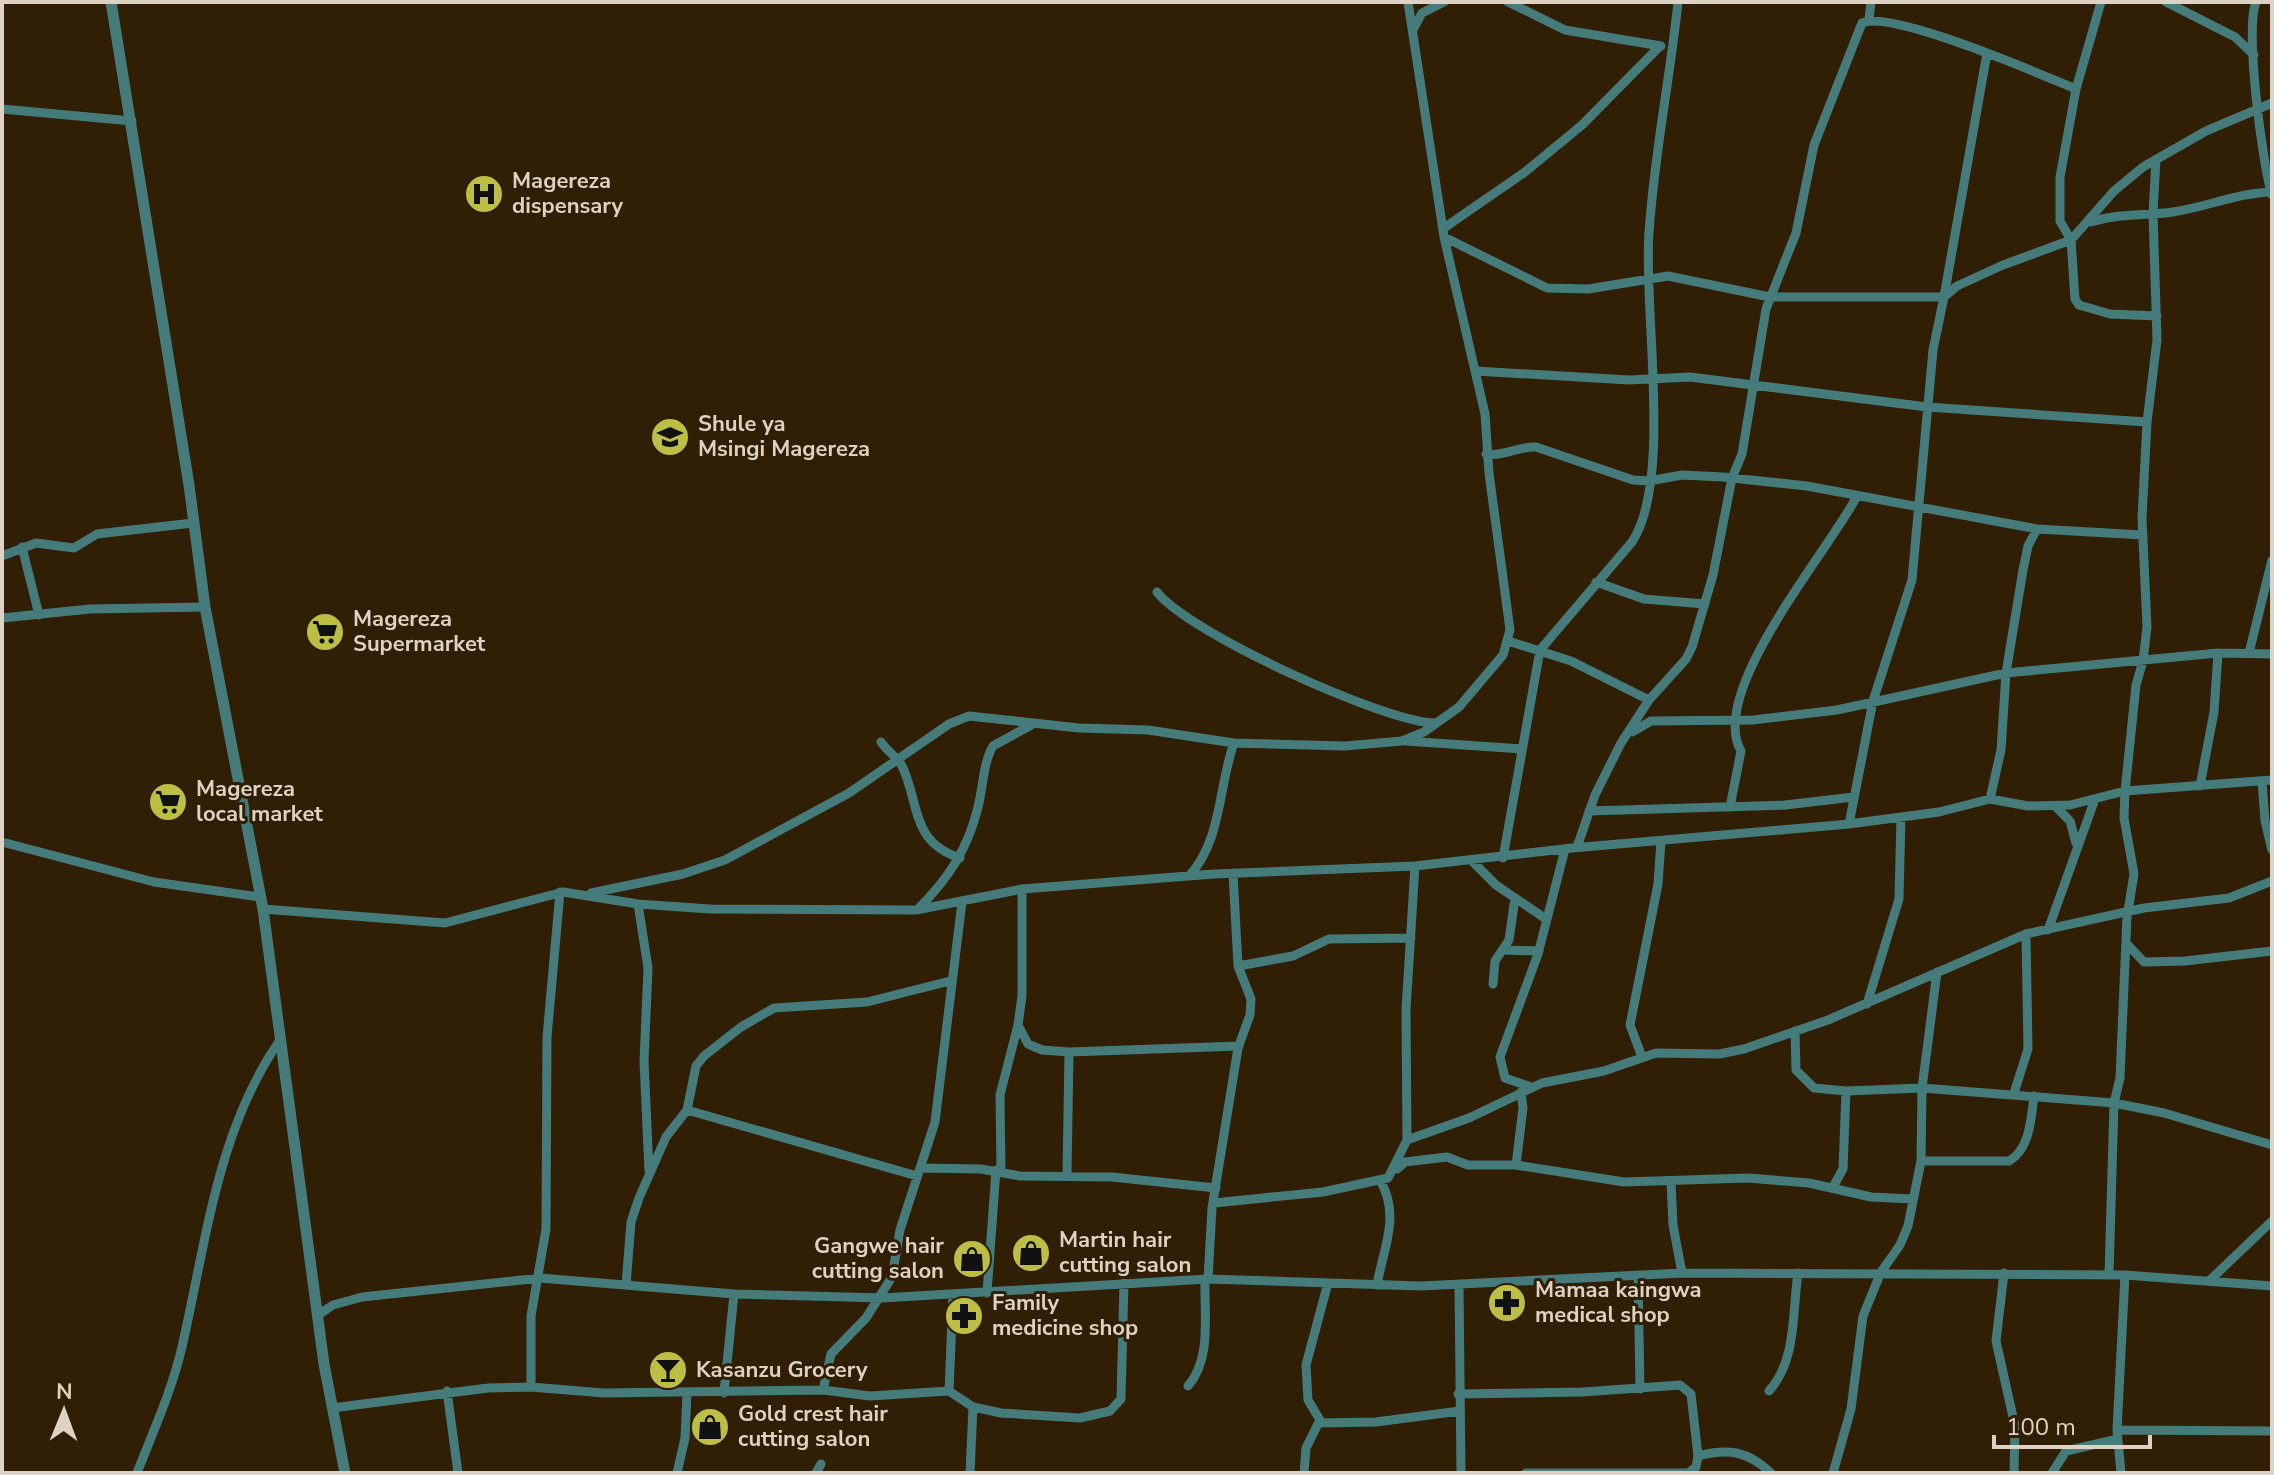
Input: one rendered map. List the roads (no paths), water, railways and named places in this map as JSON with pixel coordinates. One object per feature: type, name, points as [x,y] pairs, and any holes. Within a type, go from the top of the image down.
[{"type":"street","points":[[111,2],[132,121],[205,607],[261,903],[318,1315],[345,1473]]},
{"type":"street","points":[[1402,741],[1459,707],[1482,682],[1508,641],[1510,630],[1486,454],[1485,414],[1444,233],[1408,2]]},
{"type":"street","points":[[1413,36],[1417,18],[1444,2]]},
{"type":"street","points":[[1508,2],[1527,7],[1581,34],[1672,49]]},
{"type":"street","points":[[1503,858],[1540,650],[1638,533],[1649,481],[1653,377],[1647,280],[1656,150],[1678,2]]},
{"type":"street","points":[[1869,20],[1871,2]]},
{"type":"street","points":[[2101,2],[2065,138],[2058,203],[2060,221],[2071,240],[2075,299],[2079,305],[2110,314],[2157,316]]},
{"type":"street","points":[[2166,2],[2235,37],[2256,58]]},
{"type":"street","points":[[2089,222],[2120,215],[2175,212],[2250,192],[2272,193],[2262,152],[2252,16],[2256,2]]},
{"type":"street","points":[[1577,847],[1589,811],[1621,743],[1649,700],[1686,659],[1705,604],[1732,478],[1742,454],[1770,297],[1796,233],[1822,121],[1862,23],[1869,20],[1903,26],[1987,53],[2076,89]]},
{"type":"street","points":[[1444,233],[1582,125],[1660,46]]},
{"type":"street","points":[[1849,824],[1873,701],[1907,601],[1927,407],[1987,53]]},
{"type":"street","points":[[1444,233],[1547,288],[1588,289],[1685,278],[1770,297],[1944,297],[1957,286],[2003,265],[2071,240],[2114,191],[2156,159],[2206,131],[2272,103]]},
{"type":"street","points":[[2,109],[132,121]]},
{"type":"street","points":[[2109,1275],[2114,1103],[2120,1078],[2128,912],[2134,863],[2124,818],[2125,791],[2137,674],[2143,661],[2147,592],[2143,535],[2147,422],[2157,316],[2153,213],[2156,159]]},
{"type":"street","points":[[1475,371],[1629,380],[1690,377],[1927,407],[2147,422]]},
{"type":"street","points":[[1486,454],[1498,456],[1520,446],[1536,447],[1622,478],[1649,481],[1682,475],[1732,478],[1857,496],[2037,529],[2143,535]]},
{"type":"street","points":[[1730,807],[1741,751],[1734,740],[1732,721],[1741,691],[1766,637],[1840,529],[1857,496]]},
{"type":"street","points":[[2,556],[36,543],[74,548],[97,534],[193,523]]},
{"type":"street","points":[[1990,799],[2001,750],[2006,673],[2026,556],[2037,529]]},
{"type":"street","points":[[22,547],[39,615]]},
{"type":"street","points":[[2249,653],[2272,560]]},
{"type":"street","points":[[1596,582],[1644,599],[1705,604]]},
{"type":"street","points":[[1157,592],[1168,603],[1214,631],[1332,694],[1418,723],[1436,723]]},
{"type":"street","points":[[2,618],[90,609],[205,607]]},
{"type":"street","points":[[1508,641],[1571,661],[1649,700]]},
{"type":"street","points":[[1621,743],[1636,729],[1651,721],[1732,721],[1837,710],[2006,673],[2218,653],[2272,654]]},
{"type":"street","points":[[2200,786],[2214,712],[2218,653]]},
{"type":"street","points":[[589,894],[690,872],[725,860],[849,793],[949,724],[969,716],[1079,728],[1148,730],[1234,743],[1345,746],[1402,741],[1522,749]]},
{"type":"street","points":[[916,910],[946,880],[960,858],[977,811],[990,751],[1003,738],[1036,723]]},
{"type":"street","points":[[881,742],[899,761],[916,816],[926,835],[948,854],[960,858]]},
{"type":"street","points":[[1189,876],[1205,859],[1234,743]]},
{"type":"street","points":[[2,842],[154,882],[261,903],[445,923],[501,911],[560,892],[589,894],[638,904],[786,912],[916,910],[1022,889],[1233,873],[1415,866],[1577,847],[1849,824],[1976,805],[1990,799],[2055,806],[2125,791],[2267,780],[2265,821],[2272,850]]},
{"type":"street","points":[[1589,811],[1730,807],[1854,797]]},
{"type":"street","points":[[2048,930],[2070,877],[2076,845],[2095,799]]},
{"type":"street","points":[[2055,806],[2070,821],[2076,845]]},
{"type":"street","points":[[1867,1004],[1899,899],[1901,817]]},
{"type":"street","points":[[1642,1057],[1630,1025],[1658,884],[1661,841]]},
{"type":"street","points":[[1526,1089],[1505,1078],[1500,1057],[1539,951],[1565,849]]},
{"type":"street","points":[[1472,861],[1515,898],[1546,919]]},
{"type":"street","points":[[1393,1173],[1407,1140],[1406,1009],[1415,866]]},
{"type":"street","points":[[1188,1386],[1198,1372],[1204,1346],[1216,1188],[1239,1046],[1250,1015],[1251,999],[1238,966],[1233,873]]},
{"type":"street","points":[[1407,1140],[1469,1118],[1526,1089],[1604,1071],[1642,1057],[1668,1052],[1732,1052],[1867,1004],[2026,934],[2128,912],[2229,898],[2272,881]]},
{"type":"street","points":[[987,1293],[999,1170],[1000,1095],[1022,996],[1022,889]]},
{"type":"street","points":[[531,1387],[531,1316],[540,1278],[546,1229],[548,1022],[560,892]]},
{"type":"street","points":[[1493,984],[1495,961],[1509,940],[1515,898]]},
{"type":"street","points":[[823,1390],[831,1354],[882,1298],[892,1277],[900,1230],[935,1122],[962,902]]},
{"type":"street","points":[[638,904],[648,980],[644,1061],[649,1174]]},
{"type":"street","points":[[2014,1093],[2028,1049],[2026,934]]},
{"type":"street","points":[[1238,966],[1293,956],[1329,939],[1411,938]]},
{"type":"street","points":[[2127,944],[2144,962],[2185,961],[2272,951]]},
{"type":"street","points":[[1503,950],[1539,951]]},
{"type":"street","points":[[1833,1473],[1851,1409],[1862,1321],[1881,1272],[1900,1245],[1921,1161],[1922,1088],[1937,972]]},
{"type":"street","points":[[626,1285],[631,1222],[649,1174],[666,1137],[687,1110],[696,1066],[718,1044],[774,1008],[867,1002],[950,981]]},
{"type":"street","points":[[1018,1025],[1028,1044],[1042,1050],[1069,1052],[1239,1046]]},
{"type":"street","points":[[1795,1031],[1796,1070],[1807,1086],[1846,1091],[1922,1088],[2014,1093],[2114,1103],[2164,1113],[2272,1145]]},
{"type":"street","points":[[137,1473],[182,1348],[217,1181],[238,1124],[280,1040]]},
{"type":"street","points":[[1067,1175],[1069,1052]]},
{"type":"street","points":[[1516,1165],[1526,1089]]},
{"type":"street","points":[[1833,1187],[1843,1169],[1846,1091]]},
{"type":"street","points":[[1921,1161],[2009,1161],[2017,1157],[2024,1147],[2034,1096]]},
{"type":"street","points":[[687,1110],[919,1172],[999,1170],[1020,1176],[1067,1175],[1168,1181],[1216,1188]]},
{"type":"street","points":[[1214,1203],[1323,1192],[1380,1180],[1405,1162],[1439,1157],[1468,1165],[1516,1165],[1624,1182],[1731,1177],[1833,1187],[1871,1197],[1913,1199]]},
{"type":"street","points":[[1377,1285],[1391,1237],[1380,1180]]},
{"type":"street","points":[[1671,1182],[1673,1225],[1682,1273]]},
{"type":"street","points":[[2209,1281],[2272,1221]]},
{"type":"street","points":[[318,1315],[333,1305],[362,1297],[540,1278],[734,1294],[882,1298],[1207,1280],[1459,1285],[1682,1273],[2125,1275],[2272,1286]]},
{"type":"street","points":[[1769,1391],[1782,1373],[1789,1352],[1798,1273]]},
{"type":"street","points":[[2004,1273],[1996,1341],[2015,1426],[2014,1473]]},
{"type":"street","points":[[2121,1473],[2118,1434],[2125,1275]]},
{"type":"street","points":[[1638,1276],[1640,1389]]},
{"type":"street","points":[[332,1408],[447,1391],[531,1387],[604,1393],[823,1390],[870,1396],[949,1391],[973,1407],[1070,1418],[1092,1417],[1116,1406],[1122,1392],[1124,1283]]},
{"type":"street","points":[[1304,1473],[1306,1448],[1320,1423],[1319,1415],[1308,1400],[1306,1365],[1328,1283]]},
{"type":"street","points":[[1459,1285],[1461,1473]]},
{"type":"street","points":[[724,1393],[734,1294]]},
{"type":"street","points":[[949,1391],[953,1295]]},
{"type":"street","points":[[1458,1394],[1680,1385],[1689,1390],[1698,1456],[1696,1467],[1688,1473],[1526,1473]]},
{"type":"street","points":[[447,1391],[458,1473]]},
{"type":"street","points":[[677,1473],[685,1438],[687,1393]]},
{"type":"street","points":[[970,1473],[973,1407]]},
{"type":"street","points":[[1320,1423],[1376,1422],[1460,1411]]},
{"type":"street","points":[[2052,1473],[2066,1451],[2118,1434],[2272,1431]]},
{"type":"street","points":[[1698,1456],[1731,1450],[1758,1461],[1771,1473]]},
{"type":"place","name":"Magereza dispensary","points":[[484,194]]},
{"type":"place","name":"Shule ya Msingi Magereza","points":[[670,437]]},
{"type":"place","name":"Magereza Supermarket","points":[[325,632]]},
{"type":"place","name":"Magereza local market","points":[[168,802]]},
{"type":"place","name":"Martin hair cutting salon","points":[[1031,1253]]},
{"type":"place","name":"Gangwe hair cutting salon","points":[[972,1259]]},
{"type":"place","name":"Mamaa kaingwa medical shop","points":[[1507,1303]]},
{"type":"place","name":"Family medicine shop","points":[[964,1316]]},
{"type":"place","name":"Kasanzu Grocery","points":[[668,1370]]},
{"type":"place","name":"Gold crest hair cutting salon","points":[[710,1427]]}]
